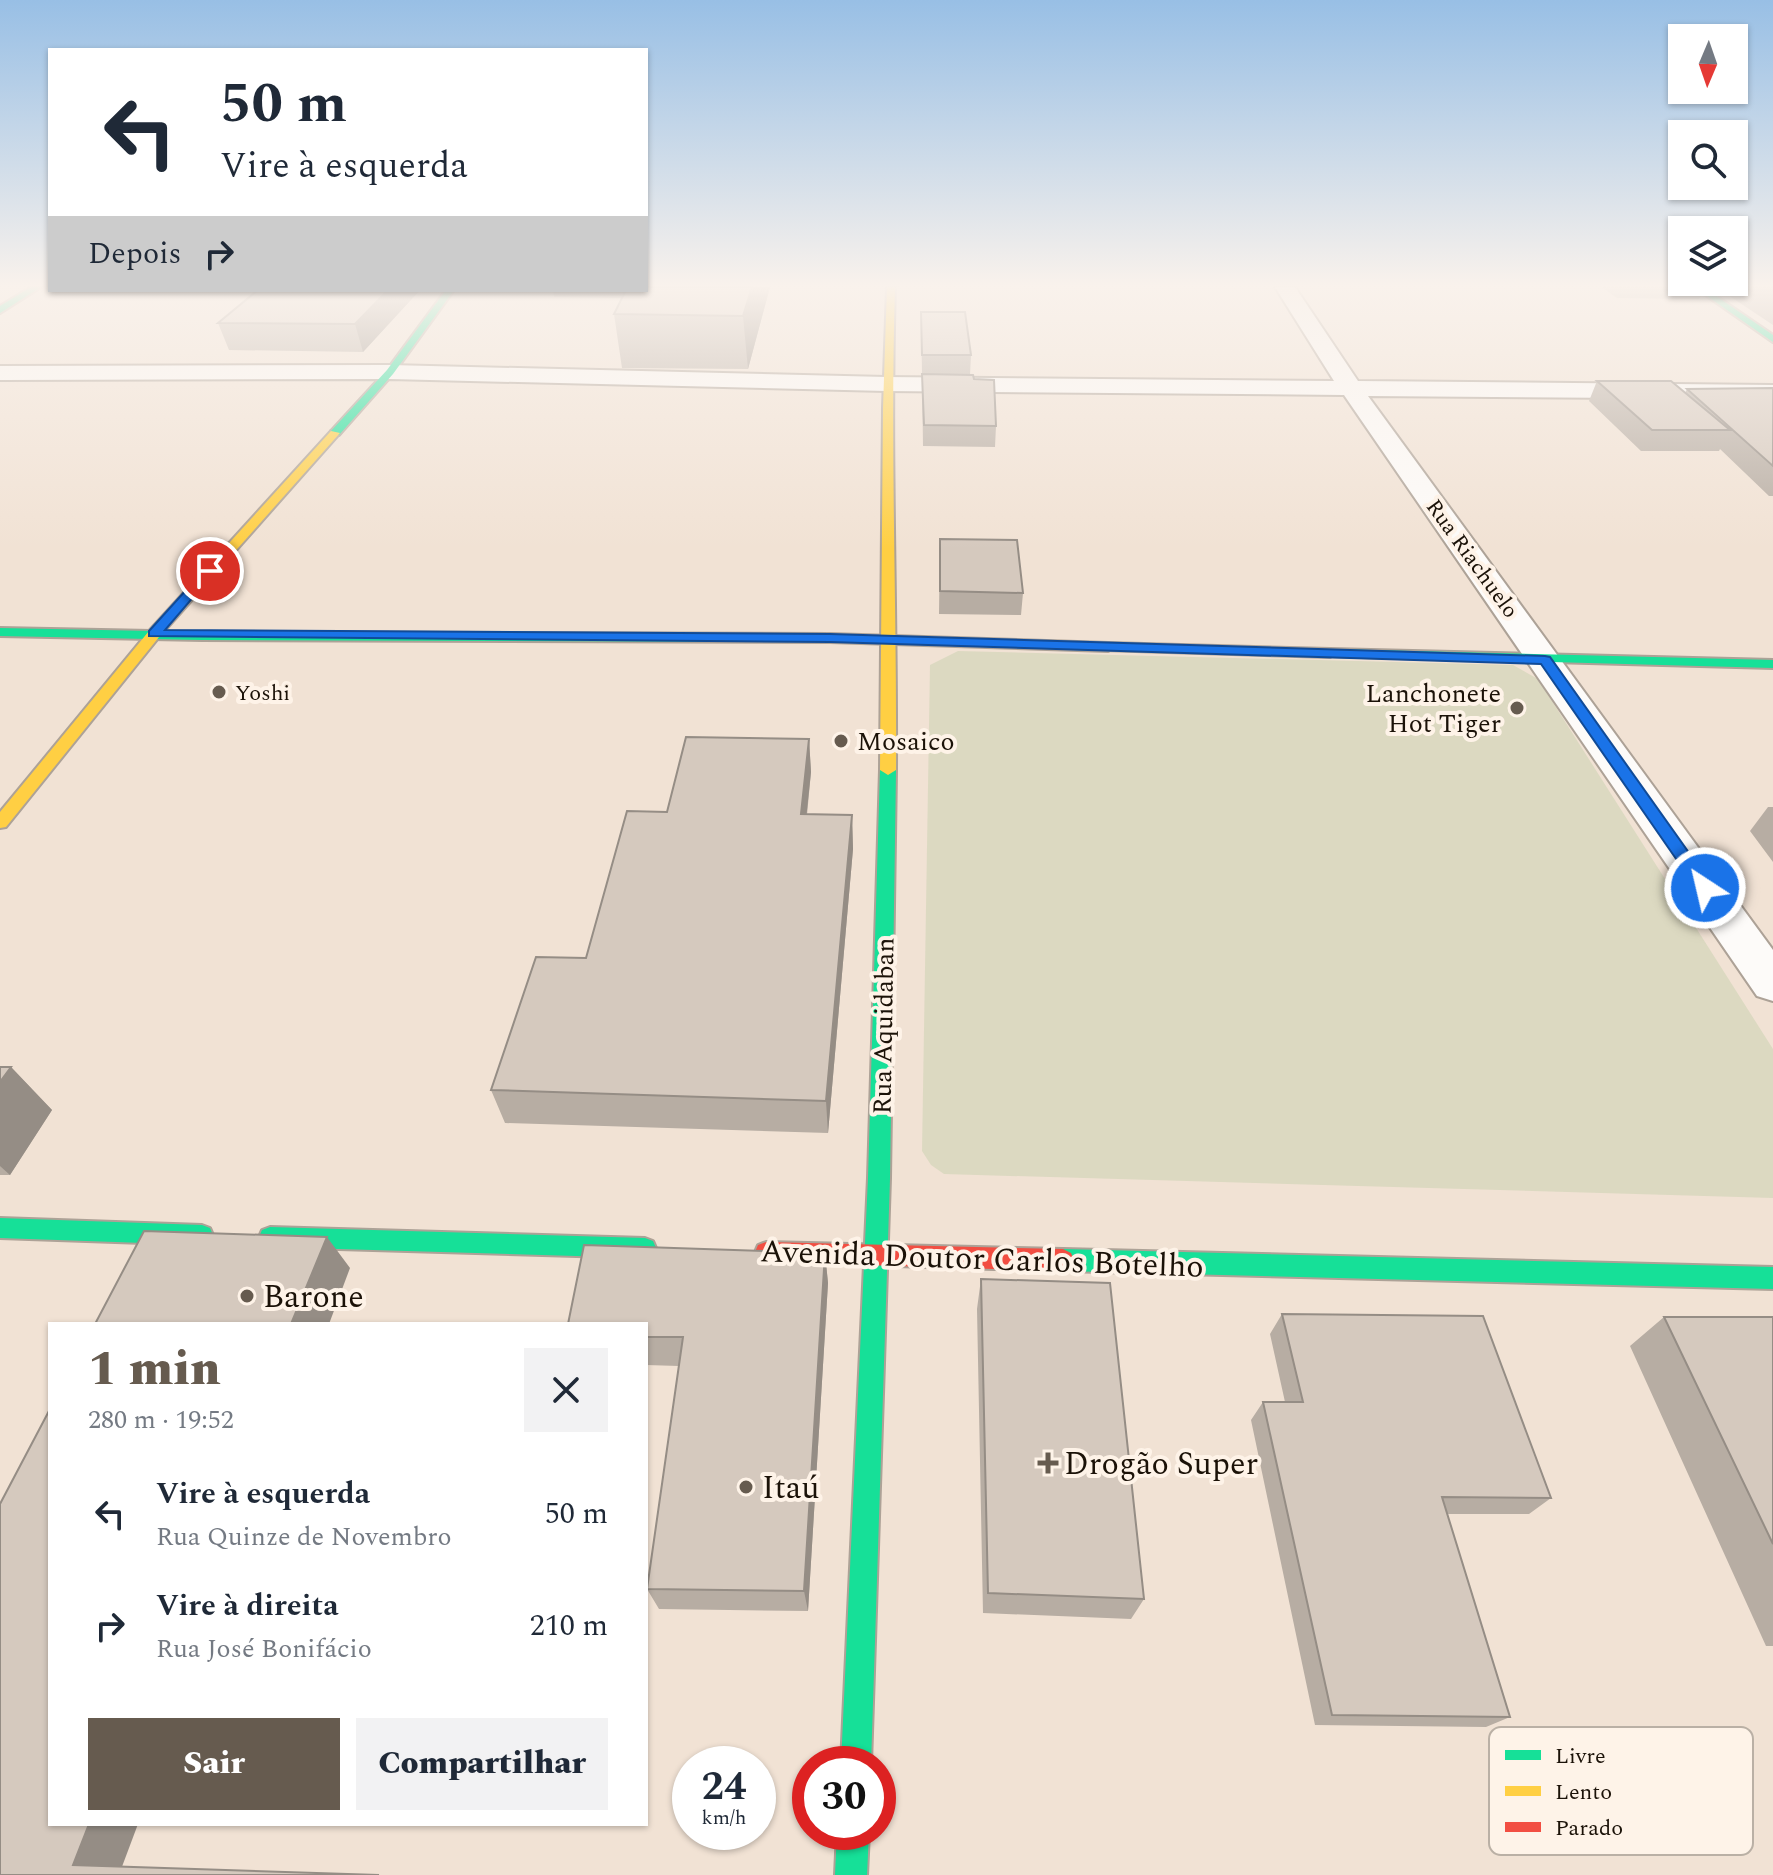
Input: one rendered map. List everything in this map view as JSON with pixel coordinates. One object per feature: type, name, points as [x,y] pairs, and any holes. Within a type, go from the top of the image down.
[{"type":"main road","points":[[0,823],[154,634],[388,374]]},
{"type":"main road","name":"Rua Aquidaban","points":[[857,1746],[877,1256],[891,640],[886,374]]},
{"type":"main road","points":[[0,632],[891,640],[1773,664]]},
{"type":"main road","points":[[0,1228],[224,1235]]},
{"type":"main road","points":[[256,1236],[671,1249]]},
{"type":"main road","name":"Avenida Doutor Carlos Botelho","points":[[751,1252],[1773,1278]]},
{"type":"main road","points":[[851,1875],[852,1850]]},
{"type":"street","points":[[493,374],[886,384],[1773,392]]},
{"type":"street","name":"Rua Riachuelo","points":[[1342,374],[1773,984]]},
{"type":"shaded area","points":[[958,651],[1513,665],[1538,679],[1773,1049],[1773,1198],[944,1174],[931,1165],[922,1151],[930,665]]},
{"type":"building","points":[[922,374],[973,375],[974,379],[994,380],[996,426],[924,425]]},
{"type":"building","points":[[1597,381],[1671,381],[1730,430],[1652,430]]},
{"type":"building","points":[[1773,388],[1773,466],[1687,389]]},
{"type":"building","points":[[940,539],[1017,540],[1023,593],[940,591]]},
{"type":"building","points":[[686,737],[809,739],[801,814],[852,815],[826,1101],[491,1090],[536,957],[586,958],[627,811],[667,812]]},
{"type":"building","points":[[0,1067],[11,1067],[0,1082]]},
{"type":"building","points":[[144,1231],[327,1237],[292,1322],[96,1322]]},
{"type":"building","name":"Itaú","points":[[584,1245],[825,1253],[804,1591],[648,1589],[683,1337],[648,1337],[648,1322],[568,1322]]},
{"type":"building","name":"Drogão Super","points":[[981,1279],[1110,1283],[1144,1599],[988,1593]]},
{"type":"building","points":[[1282,1314],[1483,1316],[1551,1498],[1442,1497],[1510,1717],[1332,1715],[1263,1402],[1303,1402]]},
{"type":"building","points":[[1664,1317],[1773,1317],[1773,1544]]},
{"type":"building","points":[[48,1413],[48,1826],[88,1826],[73,1865],[379,1875],[0,1875],[0,1504]]},
{"type":"traffic: fast","points":[[335,433],[388,374]]},
{"type":"traffic: fast","points":[[0,632],[202,636],[830,638],[1108,647]]},
{"type":"traffic: fast","points":[[1330,653],[1773,664]]},
{"type":"traffic: fast","points":[[857,1746],[879,1178],[888,770]]},
{"type":"traffic: fast","points":[[0,1228],[202,1235]]},
{"type":"traffic: fast","points":[[270,1237],[645,1248]]},
{"type":"traffic: fast","points":[[1063,1260],[1773,1278]]},
{"type":"traffic: fast","points":[[851,1875],[852,1850]]},
{"type":"traffic: slow","points":[[888,770],[889,374]]},
{"type":"traffic: slow","points":[[0,823],[154,634],[335,433]]},
{"type":"traffic: jam","points":[[1108,647],[1330,653]]},
{"type":"traffic: jam","points":[[766,1252],[1063,1260]]},
{"type":"place","name":"Yoshi","points":[[219,692]]},
{"type":"place","name":"Lanchonete Hot Tiger","points":[[1517,708]]},
{"type":"place","name":"Mosaico","points":[[841,741]]},
{"type":"place","name":"Barone","points":[[247,1296]]},
{"type":"place","name":"Drogão Super","points":[[1048,1463]]},
{"type":"place","name":"Itaú","points":[[746,1487]]},
{"type":"route","points":[[210,571],[154,634],[830,638],[1545,660],[1705,888]]}]
